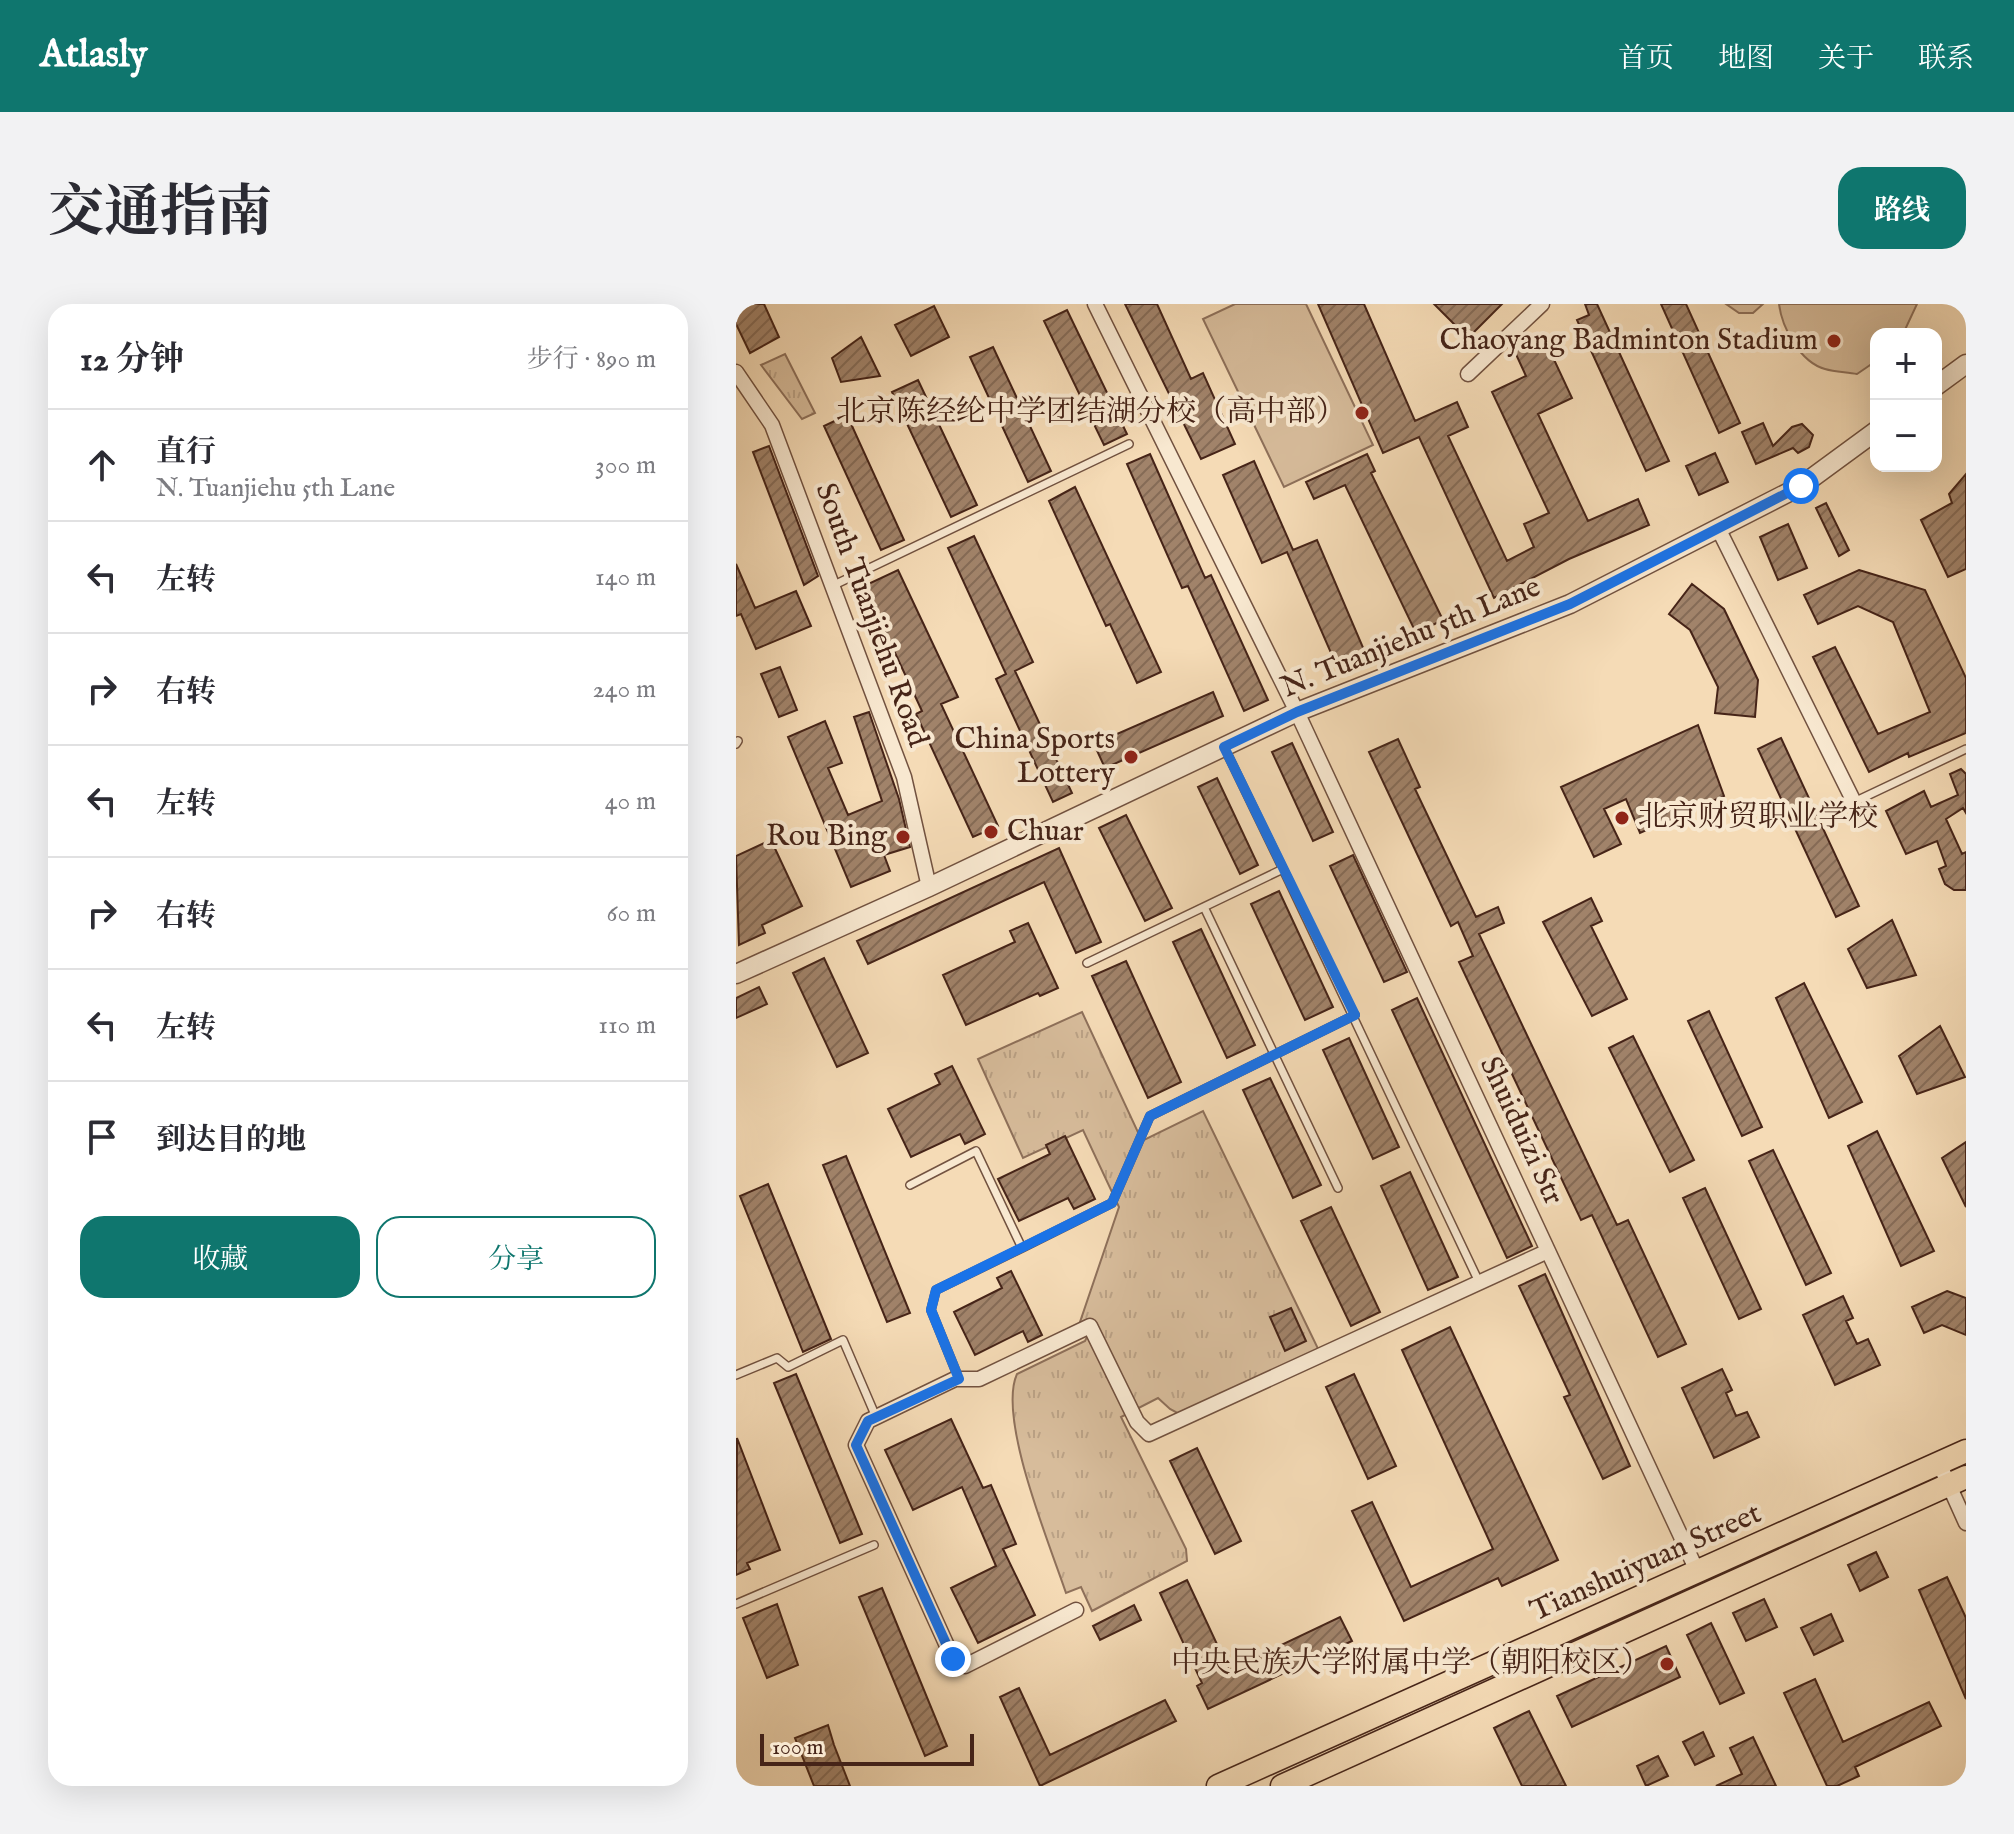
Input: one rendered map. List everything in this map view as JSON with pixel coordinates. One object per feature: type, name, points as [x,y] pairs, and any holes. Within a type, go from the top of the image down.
[{"type":"main road","name":"Tianshuiyuan Street","points":[[1218,1786],[1966,1451]]},
{"type":"main road","name":"Tianshuiyuan Street","points":[[1282,1786],[1957,1481]]},
{"type":"street","name":"Shuiduizi Str","points":[[1095,304],[1297,712],[1698,1573]]},
{"type":"street","points":[[1468,374],[1542,304]]},
{"type":"street","points":[[1942,382],[1966,364]]},
{"type":"street","name":"South Tuanjiehu Road","points":[[736,372],[772,425],[904,777],[929,887]]},
{"type":"street","name":"N. Tuanjiehu 5th Lane","points":[[736,974],[929,887],[1297,712],[1570,604],[1801,486],[1870,435]]},
{"type":"street","points":[[1718,528],[1854,802]]},
{"type":"street","points":[[1076,1610],[965,1666],[953,1659],[856,1445],[868,1421],[959,1379],[979,1379],[1090,1326],[1137,1422],[1149,1434],[1548,1251]]},
{"type":"street","points":[[1939,1463],[1957,1481],[1966,1523]]},
{"type":"lane","points":[[832,586],[1129,444]]},
{"type":"lane","points":[[1224,747],[1355,1015],[1479,1283]]},
{"type":"lane","points":[[1854,802],[1966,749]]},
{"type":"lane","points":[[1087,963],[1283,869]]},
{"type":"lane","points":[[1204,907],[1338,1188]]},
{"type":"lane","points":[[959,1379],[931,1310],[936,1290],[1112,1203],[1150,1116],[1355,1015]]},
{"type":"lane","points":[[910,1185],[976,1151],[1022,1248]]},
{"type":"lane","points":[[736,1375],[777,1358],[788,1367],[843,1340],[876,1417]]},
{"type":"lane","points":[[736,1604],[874,1545]]},
{"type":"green space","points":[[1235,304],[1306,304],[1373,445],[1284,487],[1203,319]]},
{"type":"green space","points":[[1726,304],[1763,304],[1753,313],[1739,313]]},
{"type":"green space","name":"Chaoyang Badminton Stadium","points":[[1779,304],[1917,304],[1906,328],[1870,328],[1870,365],[1857,374],[1816,365],[1800,352],[1784,323]]},
{"type":"green space","points":[[785,354],[815,413],[802,419],[761,365]]},
{"type":"green space","points":[[1082,1012],[1142,1141],[1203,1111],[1323,1359],[1192,1421],[1158,1398],[1121,1417],[1186,1549],[1187,1561],[1092,1611],[1081,1587],[1066,1593],[1019,1450],[1013,1394],[1017,1374],[1085,1341],[1089,1333],[1079,1325],[1119,1207],[1083,1130],[1023,1158],[978,1059]]},
{"type":"building","points":[[736,304],[764,304],[779,337],[750,353],[736,324]]},
{"type":"building","points":[[1125,304],[1157,304],[1191,379],[1203,373],[1235,444],[1201,459]]},
{"type":"building","points":[[1318,304],[1364,304],[1415,421],[1457,402],[1468,427],[1448,436],[1507,561],[1534,547],[1524,524],[1549,513],[1492,392],[1526,376],[1514,350],[1543,336],[1572,398],[1538,414],[1588,521],[1638,499],[1649,525],[1569,559],[1494,598],[1419,437],[1383,453]]},
{"type":"building","points":[[1434,304],[1502,304],[1468,338]]},
{"type":"building","points":[[1585,304],[1597,304],[1669,461],[1646,471],[1577,320],[1589,315]]},
{"type":"building","points":[[1661,304],[1686,304],[1740,423],[1719,433]]},
{"type":"building","points":[[934,306],[949,337],[911,356],[895,325]]},
{"type":"building","points":[[1067,310],[1127,434],[1104,445],[1044,321]]},
{"type":"building","points":[[861,337],[880,376],[841,382],[832,358]]},
{"type":"building","points":[[993,347],[1051,471],[1028,482],[970,357]]},
{"type":"building","points":[[918,380],[977,505],[951,517],[892,392]]},
{"type":"building","points":[[847,415],[904,540],[881,550],[824,426]]},
{"type":"building","points":[[1763,423],[1773,446],[1792,427],[1802,424],[1813,435],[1809,447],[1798,453],[1793,448],[1756,464],[1742,432]]},
{"type":"building","points":[[769,446],[818,576],[804,585],[753,452]]},
{"type":"building","points":[[1715,453],[1728,482],[1699,495],[1686,466]]},
{"type":"building","points":[[1150,454],[1205,578],[1211,575],[1268,700],[1244,711],[1188,586],[1182,588],[1127,464]]},
{"type":"building","points":[[1367,454],[1375,471],[1371,473],[1443,620],[1416,633],[1345,485],[1314,499],[1306,482]]},
{"type":"building","points":[[1254,461],[1293,550],[1317,540],[1367,657],[1338,669],[1287,552],[1262,563],[1223,475]]},
{"type":"building","points":[[1966,474],[1966,569],[1948,577],[1921,520],[1952,503],[1949,494]]},
{"type":"building","points":[[1075,487],[1161,672],[1137,683],[1110,624],[1106,626],[1049,501]]},
{"type":"building","points":[[1826,503],[1849,550],[1839,556],[1816,508]]},
{"type":"building","points":[[1788,524],[1807,568],[1778,580],[1760,537]]},
{"type":"building","points":[[974,536],[1033,662],[1015,671],[1072,793],[1053,802],[996,679],[1006,674],[948,548]]},
{"type":"building","points":[[736,564],[755,608],[796,591],[811,626],[756,649],[741,614],[736,616]]},
{"type":"building","points":[[898,570],[958,697],[941,704],[998,826],[973,837],[916,714],[922,711],[864,586]]},
{"type":"building","points":[[1859,570],[1925,590],[1966,678],[1966,733],[1909,757],[1908,753],[1869,772],[1813,657],[1835,647],[1878,734],[1930,712],[1893,622],[1858,606],[1818,624],[1804,595]]},
{"type":"building","points":[[1692,584],[1724,609],[1758,680],[1755,717],[1715,713],[1718,687],[1690,630],[1669,614]]},
{"type":"building","points":[[780,667],[797,710],[779,717],[761,674]]},
{"type":"building","points":[[1213,692],[1223,716],[1105,768],[1094,744]]},
{"type":"building","points":[[869,712],[899,799],[910,847],[884,855],[890,871],[851,887],[788,737],[825,721],[842,763],[828,768],[848,815],[882,801],[854,717]]},
{"type":"building","points":[[1698,725],[1724,796],[1640,833],[1626,799],[1604,809],[1621,844],[1594,857],[1561,787]]},
{"type":"building","points":[[1781,738],[1859,906],[1836,917],[1758,749]]},
{"type":"building","points":[[1398,739],[1420,787],[1415,789],[1476,917],[1498,907],[1504,923],[1479,934],[1617,1225],[1628,1220],[1686,1344],[1658,1357],[1592,1215],[1581,1220],[1459,962],[1473,956],[1458,922],[1451,926],[1369,752]]},
{"type":"building","points":[[1292,743],[1333,832],[1313,841],[1272,752]]},
{"type":"building","points":[[1961,769],[1966,774],[1966,813],[1963,808],[1946,819],[1962,854],[1966,852],[1966,890],[1954,890],[1945,884],[1939,869],[1946,866],[1937,841],[1906,854],[1886,811],[1924,791],[1931,807],[1958,795],[1950,774]]},
{"type":"building","points":[[1217,778],[1258,865],[1240,874],[1198,787]]},
{"type":"building","points":[[1126,815],[1172,908],[1145,921],[1099,828]]},
{"type":"building","points":[[771,840],[802,906],[762,925],[765,933],[739,945],[736,856]]},
{"type":"building","points":[[1059,848],[1101,942],[1076,953],[1044,882],[868,964],[857,941]]},
{"type":"building","points":[[1353,855],[1407,972],[1384,982],[1330,866]]},
{"type":"building","points":[[1279,891],[1333,1007],[1305,1020],[1251,904]]},
{"type":"building","points":[[1591,898],[1602,921],[1591,926],[1627,999],[1592,1016],[1543,922]]},
{"type":"building","points":[[1892,920],[1916,975],[1867,988],[1848,949]]},
{"type":"building","points":[[1028,923],[1058,988],[1040,996],[1038,993],[966,1025],[943,975],[1015,942],[1010,931]]},
{"type":"building","points":[[1201,929],[1255,1045],[1227,1058],[1173,942]]},
{"type":"building","points":[[824,958],[868,1053],[837,1067],[793,973]]},
{"type":"building","points":[[1126,961],[1181,1082],[1148,1098],[1092,976]]},
{"type":"building","points":[[1804,983],[1862,1102],[1829,1118],[1776,998]]},
{"type":"building","points":[[759,987],[767,1004],[736,1018],[736,998]]},
{"type":"building","points":[[1417,998],[1532,1246],[1507,1258],[1392,1010]]},
{"type":"building","points":[[1709,1011],[1762,1127],[1742,1136],[1688,1021]]},
{"type":"building","points":[[1940,1026],[1965,1077],[1917,1094],[1899,1056]]},
{"type":"building","points":[[1633,1036],[1694,1160],[1670,1172],[1609,1048]]},
{"type":"building","points":[[1349,1038],[1399,1147],[1373,1159],[1323,1050]]},
{"type":"building","points":[[952,1066],[985,1134],[965,1144],[960,1134],[911,1157],[888,1109],[940,1084],[935,1074]]},
{"type":"building","points":[[1270,1078],[1321,1185],[1293,1198],[1243,1090]]},
{"type":"building","points":[[1877,1131],[1934,1251],[1901,1266],[1848,1146]]},
{"type":"building","points":[[1065,1136],[1095,1199],[1074,1209],[1068,1198],[1019,1221],[998,1179],[1050,1154],[1046,1145]]},
{"type":"building","points":[[1966,1142],[1966,1207],[1942,1158]]},
{"type":"building","points":[[1773,1150],[1831,1273],[1806,1285],[1749,1161]]},
{"type":"building","points":[[846,1156],[910,1313],[887,1322],[823,1165]]},
{"type":"building","points":[[1410,1172],[1458,1277],[1428,1290],[1381,1186]]},
{"type":"building","points":[[768,1184],[831,1339],[803,1352],[740,1196]]},
{"type":"building","points":[[1705,1188],[1761,1309],[1739,1319],[1683,1198]]},
{"type":"building","points":[[1331,1207],[1380,1312],[1351,1326],[1301,1221]]},
{"type":"building","points":[[1011,1271],[1042,1335],[1028,1342],[1023,1331],[975,1355],[954,1312],[1002,1288],[997,1278]]},
{"type":"building","points":[[1545,1274],[1630,1466],[1603,1479],[1564,1397],[1570,1395],[1519,1286]]},
{"type":"building","points":[[1947,1291],[1966,1298],[1966,1335],[1942,1325],[1924,1333],[1912,1307]]},
{"type":"building","points":[[1843,1296],[1853,1318],[1846,1321],[1857,1344],[1868,1339],[1880,1365],[1835,1385],[1803,1315]]},
{"type":"building","points":[[1291,1308],[1306,1341],[1285,1351],[1270,1317]]},
{"type":"building","points":[[1450,1327],[1558,1560],[1502,1586],[1498,1578],[1404,1621],[1352,1511],[1372,1502],[1411,1587],[1493,1549],[1402,1350]]},
{"type":"building","points":[[1722,1369],[1732,1390],[1726,1393],[1736,1416],[1747,1412],[1759,1437],[1714,1458],[1682,1388]]},
{"type":"building","points":[[796,1374],[862,1534],[840,1543],[774,1383]]},
{"type":"building","points":[[1354,1374],[1396,1466],[1368,1479],[1326,1387]]},
{"type":"building","points":[[951,1419],[983,1488],[991,1485],[1016,1544],[1003,1549],[1035,1615],[978,1643],[951,1588],[996,1566],[962,1487],[913,1510],[885,1450]]},
{"type":"building","points":[[737,1438],[780,1550],[747,1563],[750,1569],[736,1575]]},
{"type":"building","points":[[1197,1448],[1241,1541],[1215,1554],[1170,1461]]},
{"type":"building","points":[[1876,1552],[1888,1577],[1860,1591],[1848,1565]]},
{"type":"building","points":[[1947,1577],[1966,1618],[1966,1699],[1919,1590]]},
{"type":"building","points":[[1187,1580],[1229,1670],[1340,1617],[1352,1641],[1208,1709],[1197,1686],[1202,1683],[1160,1593]]},
{"type":"building","points":[[882,1588],[947,1746],[925,1756],[859,1597]]},
{"type":"building","points":[[1764,1599],[1777,1627],[1746,1641],[1733,1613]]},
{"type":"building","points":[[777,1604],[798,1665],[767,1678],[743,1618]]},
{"type":"building","points":[[1134,1605],[1141,1620],[1100,1640],[1093,1626]]},
{"type":"building","points":[[1831,1614],[1843,1641],[1814,1655],[1801,1628]]},
{"type":"building","points":[[1711,1623],[1744,1693],[1720,1704],[1687,1635]]},
{"type":"building","points":[[1666,1646],[1680,1677],[1572,1727],[1557,1696]]},
{"type":"building","points":[[1815,1679],[1843,1742],[1929,1702],[1941,1726],[1855,1767],[1859,1776],[1837,1786],[1827,1786],[1784,1693]]},
{"type":"building","points":[[1019,1688],[1050,1755],[1165,1700],[1176,1721],[1040,1786],[1000,1697]]},
{"type":"building","points":[[1529,1711],[1566,1786],[1522,1786],[1494,1728]]},
{"type":"building","points":[[828,1725],[850,1786],[814,1786],[795,1738]]},
{"type":"building","points":[[1703,1732],[1714,1756],[1695,1765],[1683,1742]]},
{"type":"building","points":[[1753,1737],[1776,1786],[1716,1786],[1742,1774],[1730,1748]]},
{"type":"building","points":[[1658,1756],[1668,1776],[1646,1786],[1637,1766]]},
{"type":"place","name":"Chaoyang Badminton Stadium","points":[[1834,341]]},
{"type":"place","name":"北京陈经纶中学团结湖分校（高中部）","points":[[1362,413]]},
{"type":"place","name":"China Sports Lottery","points":[[1131,757]]},
{"type":"place","name":"北京财贸职业学校","points":[[1622,818]]},
{"type":"place","name":"Chuar","points":[[991,832]]},
{"type":"place","name":"Rou Bing","points":[[903,837]]},
{"type":"place","name":"中央民族大学附属中学（朝阳校区）","points":[[1667,1664]]},
{"type":"route","points":[[953,1659],[856,1445],[868,1421],[959,1379],[931,1310],[936,1290],[1112,1203],[1150,1116],[1355,1015],[1224,747],[1297,712],[1570,604],[1801,486]]}]
